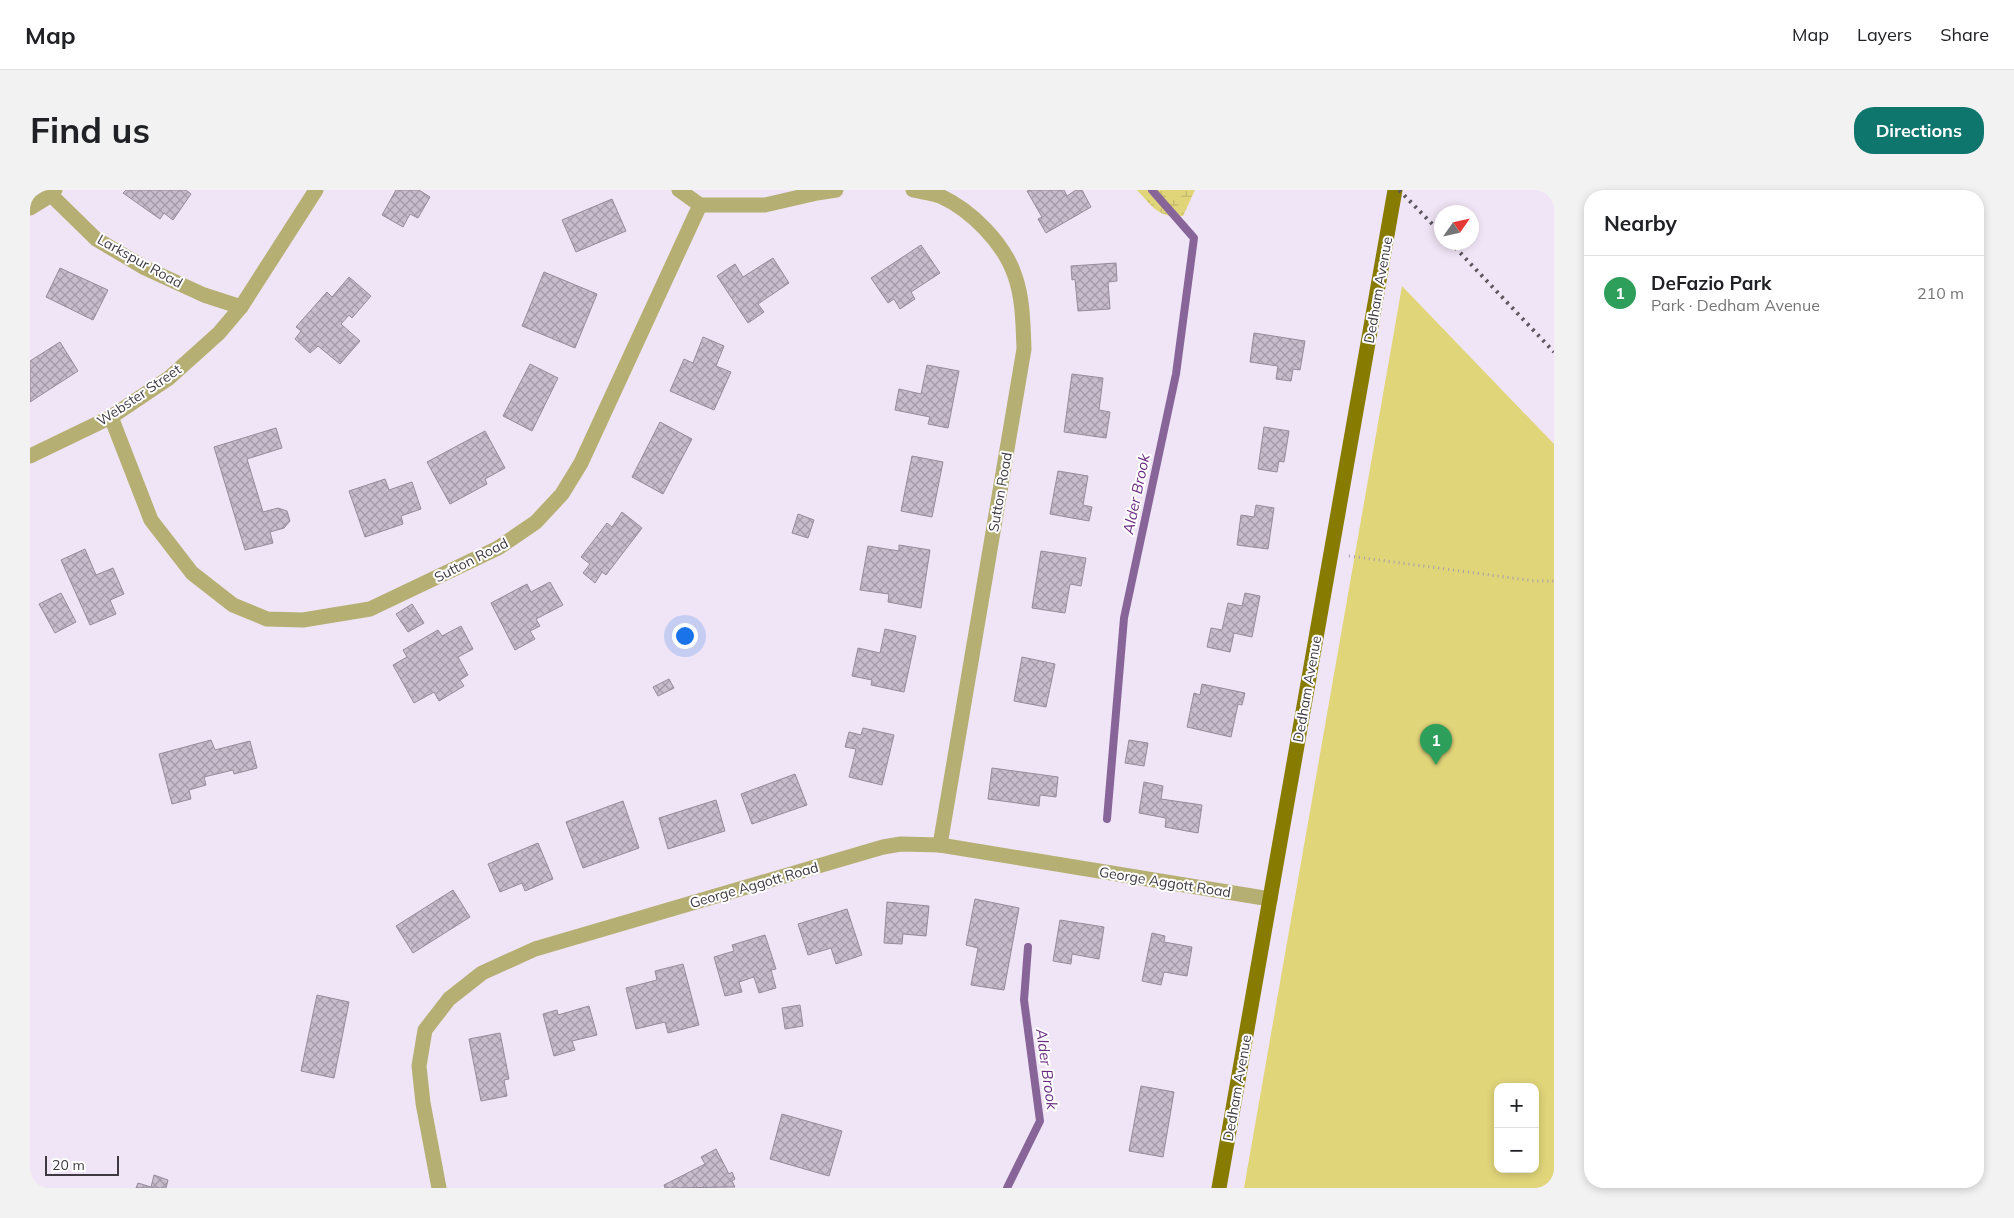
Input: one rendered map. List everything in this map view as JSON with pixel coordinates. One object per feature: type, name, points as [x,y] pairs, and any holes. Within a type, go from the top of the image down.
[{"type":"main road","name":"Dedham Avenue","points":[[1219,1188],[1395,190]]},
{"type":"street","name":"Webster Street","points":[[30,456],[111,417],[170,378],[219,333],[241,307],[316,190]]},
{"type":"street","points":[[679,190],[700,204],[765,205],[817,192],[836,190]]},
{"type":"street","name":"Sutton Road","points":[[913,190],[938,196],[960,207],[983,225],[1000,246],[1015,275],[1023,313],[1024,349],[940,845]]},
{"type":"street","name":"Larkspur Road","points":[[53,192],[96,239],[129,258],[204,295],[241,307]]},
{"type":"street","points":[[30,208],[53,192]]},
{"type":"street","name":"Sutton Road","points":[[111,417],[151,520],[192,573],[233,605],[267,619],[303,620],[370,608],[498,548],[536,522],[562,494],[581,463],[700,204]]},
{"type":"street","name":"George Aggott Road","points":[[440,1188],[423,1103],[420,1066],[425,1030],[449,999],[482,974],[535,949],[900,844],[940,845],[1270,899]]},
{"type":"path","points":[[1331,554],[1535,581],[1554,581]]},
{"type":"green space","points":[[1137,190],[1195,190],[1183,216],[1175,216],[1157,210]]},
{"type":"green space","points":[[1402,286],[1554,444],[1554,1188],[1244,1188]]},
{"type":"building","points":[[126,190],[186,190],[191,194],[173,220],[164,213],[160,219],[123,193]]},
{"type":"building","points":[[396,190],[419,190],[430,197],[418,218],[410,214],[403,227],[382,215]]},
{"type":"building","points":[[1064,190],[1067,196],[1076,190],[1082,190],[1091,207],[1046,233],[1038,219],[1042,217],[1027,191]]},
{"type":"building","points":[[612,199],[626,231],[576,252],[562,220]]},
{"type":"building","points":[[921,245],[940,273],[911,292],[915,299],[900,309],[894,299],[888,303],[871,278]]},
{"type":"building","points":[[773,258],[789,283],[758,304],[764,312],[748,323],[717,276],[735,264],[743,277]]},
{"type":"building","points":[[1116,263],[1117,281],[1108,282],[1110,309],[1078,311],[1075,279],[1072,280],[1071,266]]},
{"type":"building","points":[[60,268],[108,290],[93,320],[46,297]]},
{"type":"building","points":[[544,272],[597,294],[575,348],[522,326]]},
{"type":"building","points":[[349,277],[371,296],[352,318],[349,315],[341,324],[360,341],[340,364],[318,346],[310,353],[295,339],[301,331],[296,327],[327,292],[332,297]]},
{"type":"building","points":[[1254,333],[1305,341],[1300,370],[1293,369],[1291,381],[1276,379],[1278,366],[1250,362]]},
{"type":"building","points":[[703,337],[724,346],[716,366],[731,372],[714,410],[670,391],[684,359],[693,363]]},
{"type":"building","points":[[60,342],[78,371],[30,402],[30,361]]},
{"type":"building","points":[[530,364],[558,378],[532,431],[503,416]]},
{"type":"building","points":[[927,365],[959,371],[948,428],[928,424],[930,417],[895,410],[899,389],[921,394]]},
{"type":"building","points":[[1072,374],[1103,378],[1099,410],[1110,412],[1106,438],[1064,432]]},
{"type":"building","points":[[660,422],[692,439],[663,494],[632,477]]},
{"type":"building","points":[[1264,427],[1289,431],[1284,462],[1279,461],[1277,472],[1258,469]]},
{"type":"building","points":[[276,428],[282,448],[247,459],[263,512],[278,508],[287,511],[290,521],[284,528],[270,532],[273,543],[245,550],[214,447]]},
{"type":"building","points":[[485,431],[505,468],[485,479],[487,484],[450,504],[427,462]]},
{"type":"building","points":[[912,456],[943,462],[932,517],[901,511]]},
{"type":"building","points":[[1058,471],[1088,476],[1083,505],[1092,507],[1089,521],[1050,514]]},
{"type":"building","points":[[385,479],[389,490],[412,482],[421,509],[401,516],[403,524],[365,537],[349,491]]},
{"type":"building","points":[[1256,505],[1274,508],[1268,549],[1237,545],[1241,515],[1254,517]]},
{"type":"building","points":[[622,512],[642,528],[606,575],[602,572],[595,583],[583,573],[590,564],[581,557],[607,523],[612,527]]},
{"type":"building","points":[[798,514],[814,520],[808,538],[792,533]]},
{"type":"building","points":[[899,545],[930,550],[921,608],[888,602],[889,594],[860,590],[868,546],[899,551]]},
{"type":"building","points":[[85,549],[96,575],[113,568],[124,594],[110,600],[116,614],[90,625],[61,560]]},
{"type":"building","points":[[1041,551],[1086,558],[1081,586],[1070,584],[1065,613],[1032,608]]},
{"type":"building","points":[[550,582],[563,605],[536,619],[540,626],[530,631],[535,639],[515,650],[491,603],[527,584],[531,592]]},
{"type":"building","points":[[61,593],[76,622],[55,633],[39,604]]},
{"type":"building","points":[[1245,593],[1260,596],[1252,637],[1234,633],[1230,652],[1207,647],[1211,628],[1222,630],[1228,603],[1242,606]]},
{"type":"building","points":[[412,604],[424,623],[408,632],[396,614]]},
{"type":"building","points":[[461,626],[473,649],[458,657],[468,675],[460,680],[464,686],[439,701],[434,692],[414,703],[393,665],[407,657],[403,650],[438,630],[442,636]]},
{"type":"building","points":[[885,629],[916,636],[904,692],[871,685],[872,680],[852,676],[858,648],[880,653]]},
{"type":"building","points":[[1022,657],[1055,664],[1046,707],[1014,701]]},
{"type":"building","points":[[669,679],[674,688],[658,696],[653,687]]},
{"type":"building","points":[[1202,684],[1245,693],[1242,705],[1238,704],[1231,737],[1187,727],[1194,693],[1200,695]]},
{"type":"building","points":[[863,728],[894,735],[882,785],[849,777],[856,749],[845,747],[849,732],[861,735]]},
{"type":"building","points":[[211,740],[215,750],[250,741],[257,768],[234,774],[233,770],[204,777],[206,785],[189,790],[191,799],[172,804],[159,754]]},
{"type":"building","points":[[1129,740],[1148,743],[1144,766],[1125,763]]},
{"type":"building","points":[[992,768],[1058,777],[1056,797],[1040,795],[1039,806],[988,799]]},
{"type":"building","points":[[795,774],[807,805],[752,824],[741,794]]},
{"type":"building","points":[[1144,782],[1163,786],[1161,799],[1202,805],[1198,833],[1165,827],[1166,818],[1139,813]]},
{"type":"building","points":[[716,800],[725,831],[668,849],[659,818]]},
{"type":"building","points":[[623,801],[639,848],[583,868],[566,822]]},
{"type":"building","points":[[538,843],[553,879],[525,891],[522,883],[500,892],[488,864]]},
{"type":"building","points":[[453,890],[470,917],[413,953],[396,926]]},
{"type":"building","points":[[975,899],[1019,908],[1004,990],[971,985],[978,948],[966,945]]},
{"type":"building","points":[[887,902],[929,906],[926,936],[903,934],[902,944],[884,943]]},
{"type":"building","points":[[847,909],[862,955],[836,964],[831,948],[808,955],[798,924]]},
{"type":"building","points":[[1060,920],[1104,927],[1099,959],[1072,954],[1071,964],[1053,961]]},
{"type":"building","points":[[1152,933],[1165,936],[1164,942],[1192,947],[1187,976],[1164,972],[1161,985],[1142,981]]},
{"type":"building","points":[[765,935],[776,969],[771,970],[776,988],[759,993],[754,977],[739,982],[742,992],[725,996],[714,957],[734,951],[732,945]]},
{"type":"building","points":[[683,964],[699,1025],[668,1033],[665,1022],[636,1029],[626,988],[657,980],[655,971]]},
{"type":"building","points":[[317,995],[349,1002],[334,1078],[301,1071]]},
{"type":"building","points":[[800,1005],[803,1026],[785,1029],[782,1008]]},
{"type":"building","points":[[589,1006],[597,1035],[572,1041],[575,1050],[554,1056],[543,1014],[557,1010],[558,1015]]},
{"type":"building","points":[[500,1033],[509,1079],[504,1080],[507,1096],[481,1101],[469,1039]]},
{"type":"building","points":[[1141,1086],[1174,1092],[1163,1157],[1129,1151]]},
{"type":"building","points":[[782,1114],[842,1131],[829,1176],[770,1159]]},
{"type":"building","points":[[716,1149],[729,1174],[732,1172],[735,1179],[732,1181],[735,1187],[665,1188],[664,1185],[705,1164],[701,1157]]},
{"type":"building","points":[[154,1175],[168,1180],[166,1188],[136,1188],[138,1183],[151,1187]]},
{"type":"waterway","name":"Alder Brook","points":[[1107,819],[1124,618],[1176,374],[1194,238],[1152,190]]},
{"type":"waterway","name":"Alder Brook","points":[[1007,1188],[1040,1121],[1024,1000],[1028,947]]},
{"type":"railway","points":[[1399,190],[1434,226]]},
{"type":"railway","points":[[1458,250],[1554,352]]},
{"type":"place","name":"DeFazio Park","points":[[1436,765]]}]
